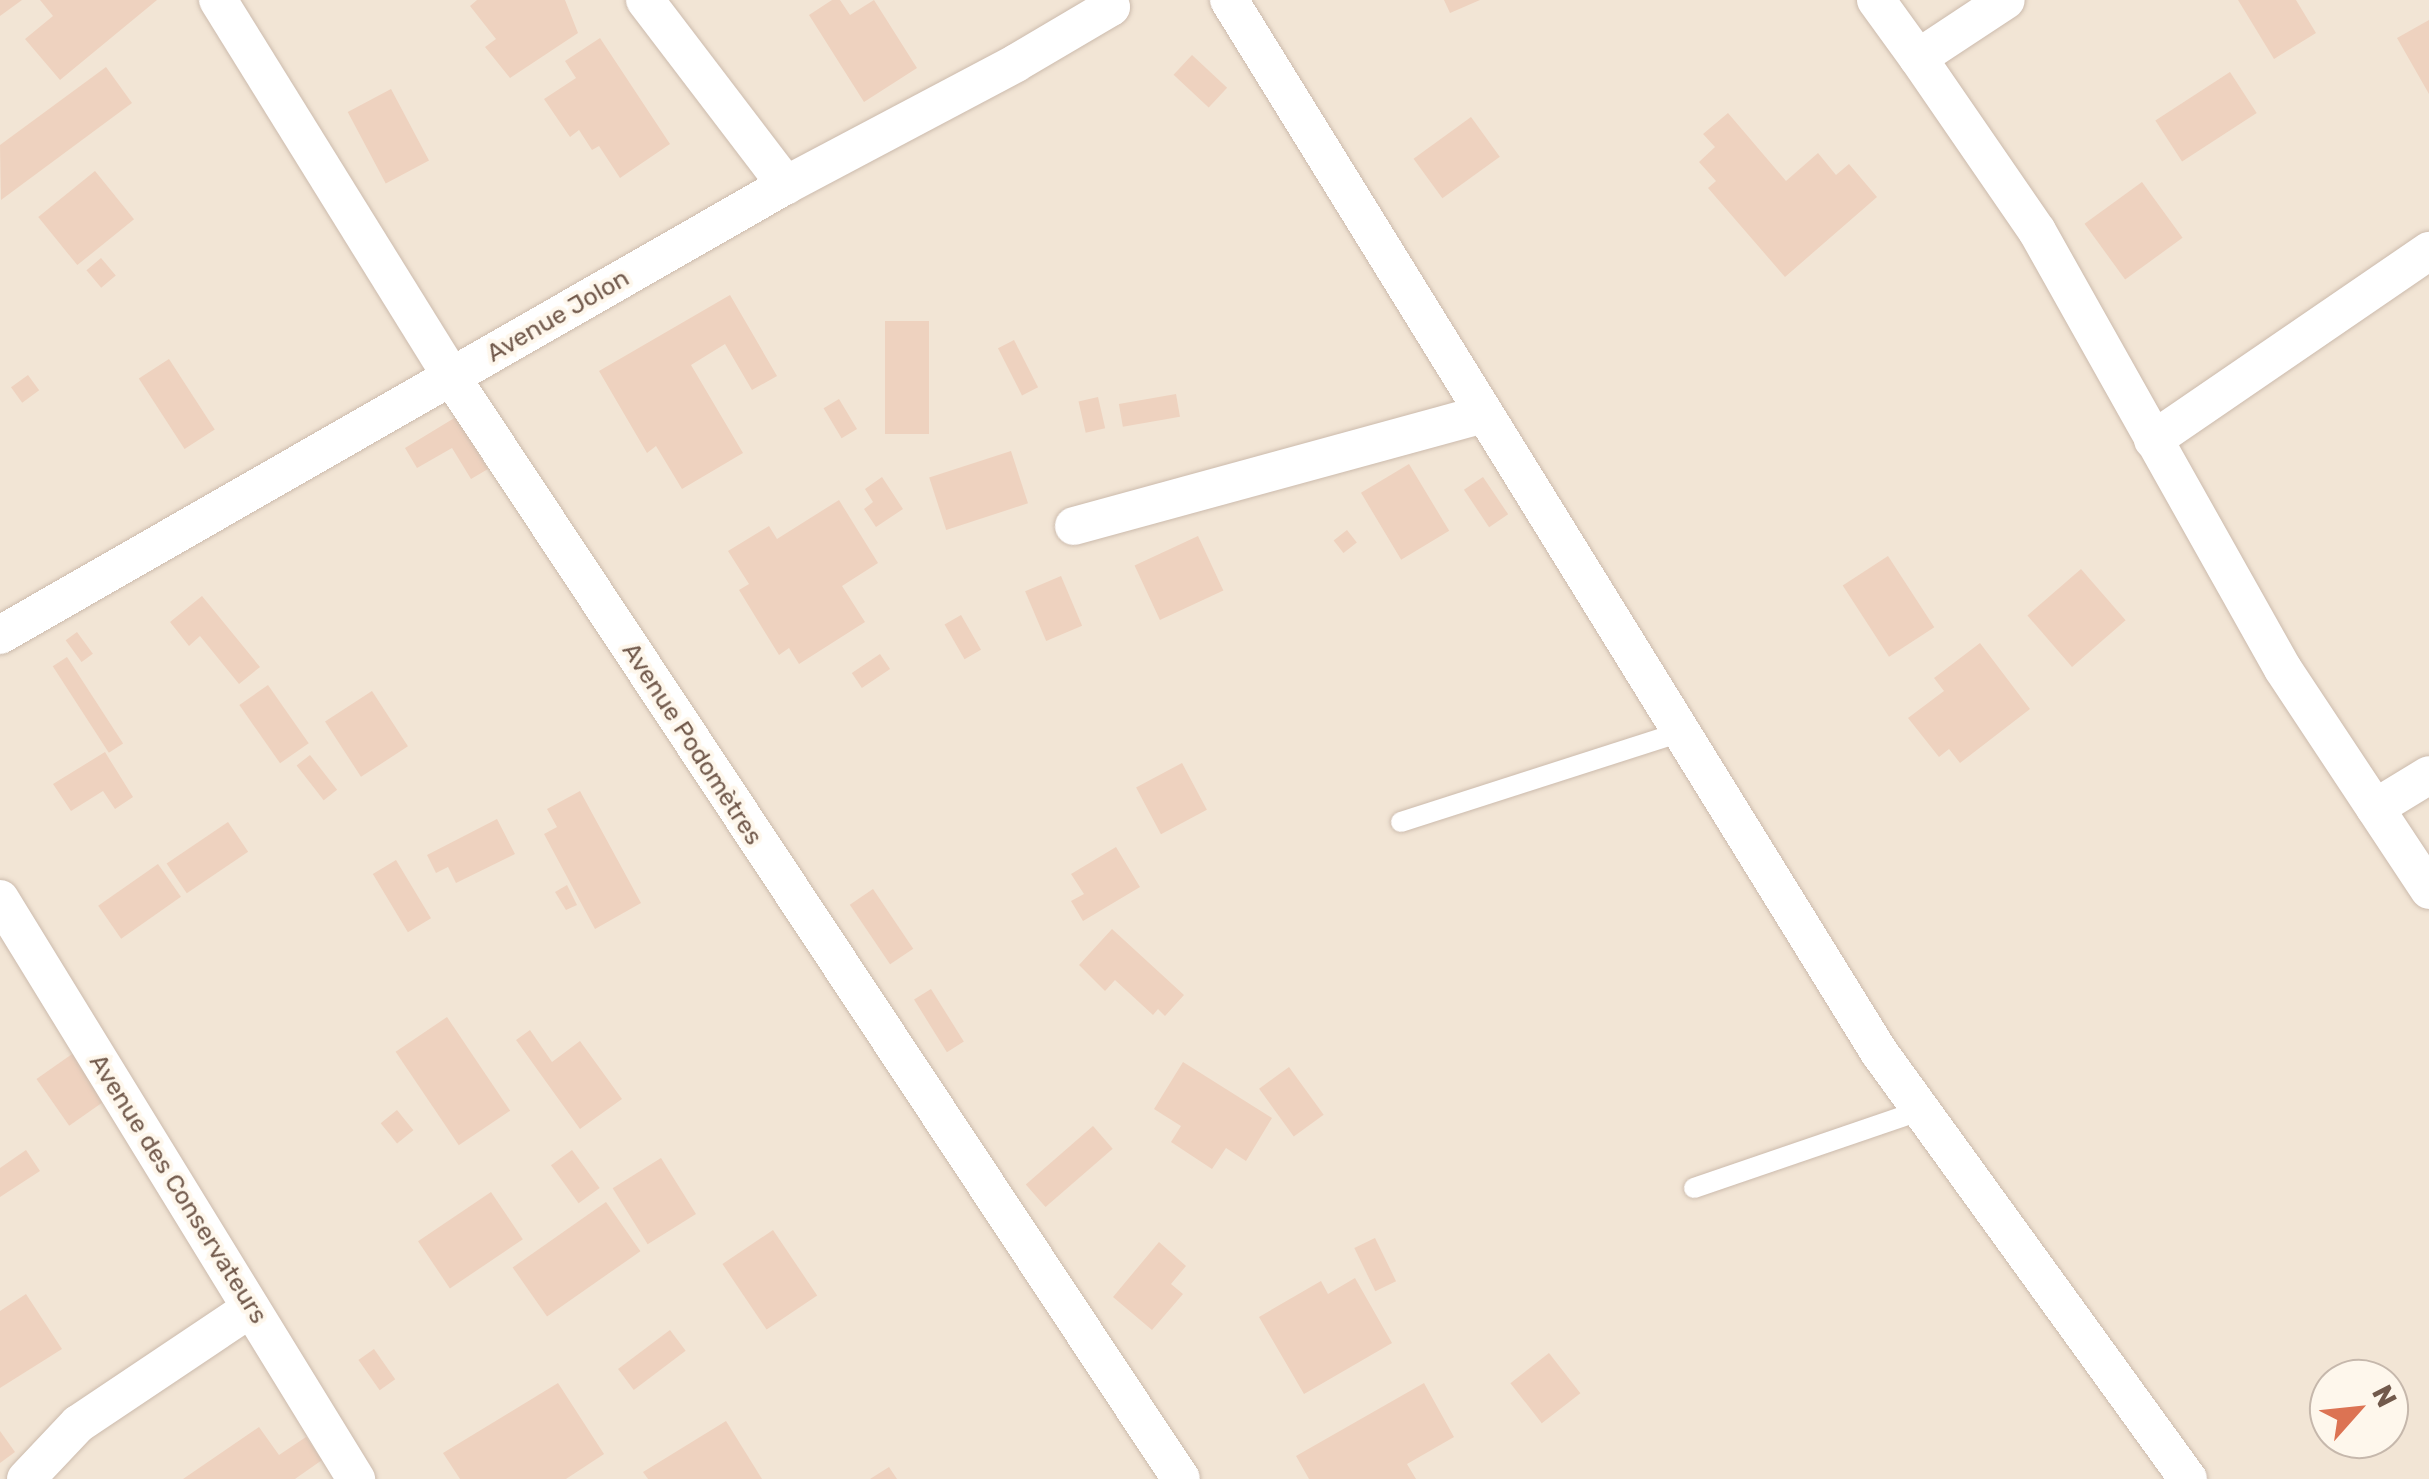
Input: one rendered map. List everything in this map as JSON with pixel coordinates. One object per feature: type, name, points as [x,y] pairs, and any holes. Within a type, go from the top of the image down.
[{"type":"street","name":"Avenue Podomètres","points":[[218,0],[452,378],[1180,1479]]},
{"type":"street","points":[[645,0],[786,185]]},
{"type":"street","points":[[1228,0],[1681,732],[1922,1110],[2188,1479]]},
{"type":"street","points":[[1876,0],[2037,231],[2283,669],[2429,890]]},
{"type":"street","points":[[1918,58],[2006,0]]},
{"type":"street","name":"Avenue Jolon","points":[[0,635],[1114,2]]},
{"type":"street","points":[[2153,440],[2429,252]]},
{"type":"street","points":[[1074,526],[1484,414]]},
{"type":"street","points":[[2375,808],[2429,776]]},
{"type":"street","name":"Avenue des Conservateurs","points":[[0,899],[356,1479]]},
{"type":"street","points":[[26,1479],[78,1424],[251,1308]]},
{"type":"lane","points":[[1401,822],[1681,732]]},
{"type":"lane","points":[[1694,1188],[1922,1110]]},
{"type":"shaded area","points":[[0,0],[2429,0],[2429,1479],[0,1479]]},
{"type":"building","points":[[0,0],[22,0],[0,16]]},
{"type":"building","points":[[40,0],[157,0],[60,80],[25,39],[53,16]]},
{"type":"building","points":[[477,0],[565,0],[578,33],[510,78],[485,47],[496,39],[470,6]]},
{"type":"building","points":[[832,0],[840,0],[850,15],[874,0],[917,68],[864,102],[809,15]]},
{"type":"building","points":[[1444,0],[1480,0],[1450,13]]},
{"type":"building","points":[[2238,0],[2296,0],[2316,33],[2274,59]]},
{"type":"building","points":[[2429,20],[2429,94],[2397,38]]},
{"type":"building","points":[[600,38],[670,144],[620,178],[599,146],[592,150],[579,130],[570,137],[544,99],[576,78],[565,61]]},
{"type":"building","points":[[1192,55],[1227,88],[1209,107],[1174,75]]},
{"type":"building","points":[[106,67],[132,103],[1,200],[0,145]]},
{"type":"building","points":[[2230,72],[2257,113],[2182,162],[2155,120]]},
{"type":"building","points":[[391,89],[429,161],[386,184],[348,112]]},
{"type":"building","points":[[1728,113],[1786,181],[1818,153],[1836,175],[1849,164],[1877,197],[1785,277],[1708,188],[1716,181],[1699,162],[1715,147],[1703,134]]},
{"type":"building","points":[[1471,117],[1500,157],[1442,198],[1414,159]]},
{"type":"building","points":[[95,171],[134,219],[77,265],[38,217]]},
{"type":"building","points":[[2142,182],[2183,238],[2125,280],[2085,224]]},
{"type":"building","points":[[101,258],[116,276],[101,288],[86,270]]},
{"type":"building","points":[[730,295],[777,376],[752,390],[725,344],[691,365],[743,453],[682,489],[656,446],[647,453],[599,371]]},
{"type":"building","points":[[885,321],[929,321],[929,434],[885,434]]},
{"type":"building","points":[[1014,340],[1038,387],[1022,395],[998,348]]},
{"type":"building","points":[[169,359],[215,429],[185,449],[139,379]]},
{"type":"building","points":[[28,375],[39,390],[22,403],[11,387]]},
{"type":"building","points":[[1176,394],[1180,417],[1123,427],[1119,404]]},
{"type":"building","points":[[1098,397],[1105,428],[1086,433],[1079,401]]},
{"type":"building","points":[[839,399],[857,429],[842,438],[824,408]]},
{"type":"building","points":[[456,417],[488,469],[471,479],[452,448],[417,468],[405,448]]},
{"type":"building","points":[[1011,451],[1028,503],[946,530],[929,478]]},
{"type":"building","points":[[1409,464],[1449,531],[1401,560],[1361,493]]},
{"type":"building","points":[[882,477],[903,509],[876,527],[864,509],[873,502],[865,489]]},
{"type":"building","points":[[1483,477],[1508,514],[1489,527],[1464,490]]},
{"type":"building","points":[[839,500],[878,563],[842,586],[865,622],[799,664],[789,648],[779,655],[739,590],[749,584],[728,551],[769,526],[777,539]]},
{"type":"building","points":[[1347,530],[1357,543],[1343,553],[1334,540]]},
{"type":"building","points":[[1198,536],[1223,590],[1160,620],[1135,566]]},
{"type":"building","points":[[1888,556],[1934,627],[1889,657],[1843,585]]},
{"type":"building","points":[[2081,569],[2126,620],[2072,667],[2027,616]]},
{"type":"building","points":[[1061,576],[1082,626],[1046,641],[1025,591]]},
{"type":"building","points":[[202,596],[260,667],[239,684],[200,636],[189,646],[170,622]]},
{"type":"building","points":[[961,615],[981,650],[965,659],[945,624]]},
{"type":"building","points":[[77,632],[93,654],[82,662],[66,640]]},
{"type":"building","points":[[1980,643],[2030,709],[1960,763],[1949,749],[1939,757],[1908,718],[1944,691],[1934,678]]},
{"type":"building","points":[[880,654],[890,669],[862,688],[852,673]]},
{"type":"building","points":[[67,657],[123,743],[109,753],[53,666]]},
{"type":"building","points":[[268,685],[309,743],[280,763],[239,705]]},
{"type":"building","points":[[372,691],[408,746],[361,777],[325,721]]},
{"type":"building","points":[[105,752],[133,797],[115,809],[103,791],[71,811],[53,784]]},
{"type":"building","points":[[310,755],[337,790],[324,800],[297,765]]},
{"type":"building","points":[[1182,763],[1207,810],[1161,834],[1136,787]]},
{"type":"building","points":[[580,791],[641,903],[595,929],[544,834],[557,827],[547,809]]},
{"type":"building","points":[[497,819],[515,854],[456,883],[448,867],[436,873],[427,855]]},
{"type":"building","points":[[228,822],[248,852],[187,893],[167,863]]},
{"type":"building","points":[[1116,847],[1140,887],[1083,921],[1071,901],[1084,894],[1071,874]]},
{"type":"building","points":[[396,860],[431,918],[408,932],[373,874]]},
{"type":"building","points":[[158,864],[181,897],[121,939],[98,906]]},
{"type":"building","points":[[567,885],[577,905],[566,910],[555,892]]},
{"type":"building","points":[[873,889],[913,949],[890,964],[850,905]]},
{"type":"building","points":[[1112,929],[1184,995],[1165,1016],[1158,1009],[1153,1015],[1115,980],[1105,991],[1079,965]]},
{"type":"building","points":[[931,989],[964,1042],[947,1052],[914,1000]]},
{"type":"building","points":[[447,1017],[510,1111],[459,1145],[396,1052]]},
{"type":"building","points":[[530,1030],[552,1062],[580,1041],[622,1099],[580,1129],[516,1040]]},
{"type":"building","points":[[75,1052],[108,1099],[69,1126],[36,1079]]},
{"type":"building","points":[[1183,1062],[1272,1118],[1246,1161],[1226,1148],[1212,1169],[1171,1142],[1181,1126],[1154,1109]]},
{"type":"building","points":[[1289,1067],[1324,1115],[1294,1136],[1259,1089]]},
{"type":"building","points":[[397,1110],[413,1130],[397,1143],[381,1123]]},
{"type":"building","points":[[1093,1126],[1113,1149],[1046,1207],[1026,1184]]},
{"type":"building","points":[[26,1150],[40,1171],[0,1197],[0,1168]]},
{"type":"building","points":[[572,1150],[600,1188],[579,1203],[551,1165]]},
{"type":"building","points":[[661,1158],[696,1214],[648,1244],[613,1188]]},
{"type":"building","points":[[491,1192],[523,1239],[450,1288],[418,1241]]},
{"type":"building","points":[[606,1202],[640,1251],[547,1317],[513,1267]]},
{"type":"building","points":[[773,1230],[817,1295],[767,1330],[722,1264]]},
{"type":"building","points":[[1375,1238],[1396,1281],[1375,1291],[1354,1248]]},
{"type":"building","points":[[1159,1242],[1186,1266],[1171,1284],[1183,1294],[1152,1330],[1113,1297]]},
{"type":"building","points":[[1355,1278],[1392,1343],[1304,1394],[1259,1317],[1321,1281],[1328,1294]]},
{"type":"building","points":[[26,1294],[62,1349],[0,1388],[0,1311]]},
{"type":"building","points":[[670,1330],[686,1351],[634,1390],[618,1369]]},
{"type":"building","points":[[374,1349],[395,1379],[380,1390],[358,1360]]},
{"type":"building","points":[[1549,1353],[1580,1393],[1542,1423],[1510,1383]]},
{"type":"building","points":[[558,1383],[604,1454],[566,1479],[460,1479],[443,1453]]},
{"type":"building","points":[[1424,1383],[1454,1437],[1407,1464],[1416,1479],[1309,1479],[1296,1456]]},
{"type":"building","points":[[726,1421],[762,1479],[648,1479],[643,1472]]},
{"type":"building","points":[[259,1427],[279,1455],[306,1437],[322,1460],[295,1479],[183,1479]]},
{"type":"building","points":[[0,1431],[15,1452],[0,1463]]},
{"type":"building","points":[[889,1467],[897,1479],[870,1479]]}]
